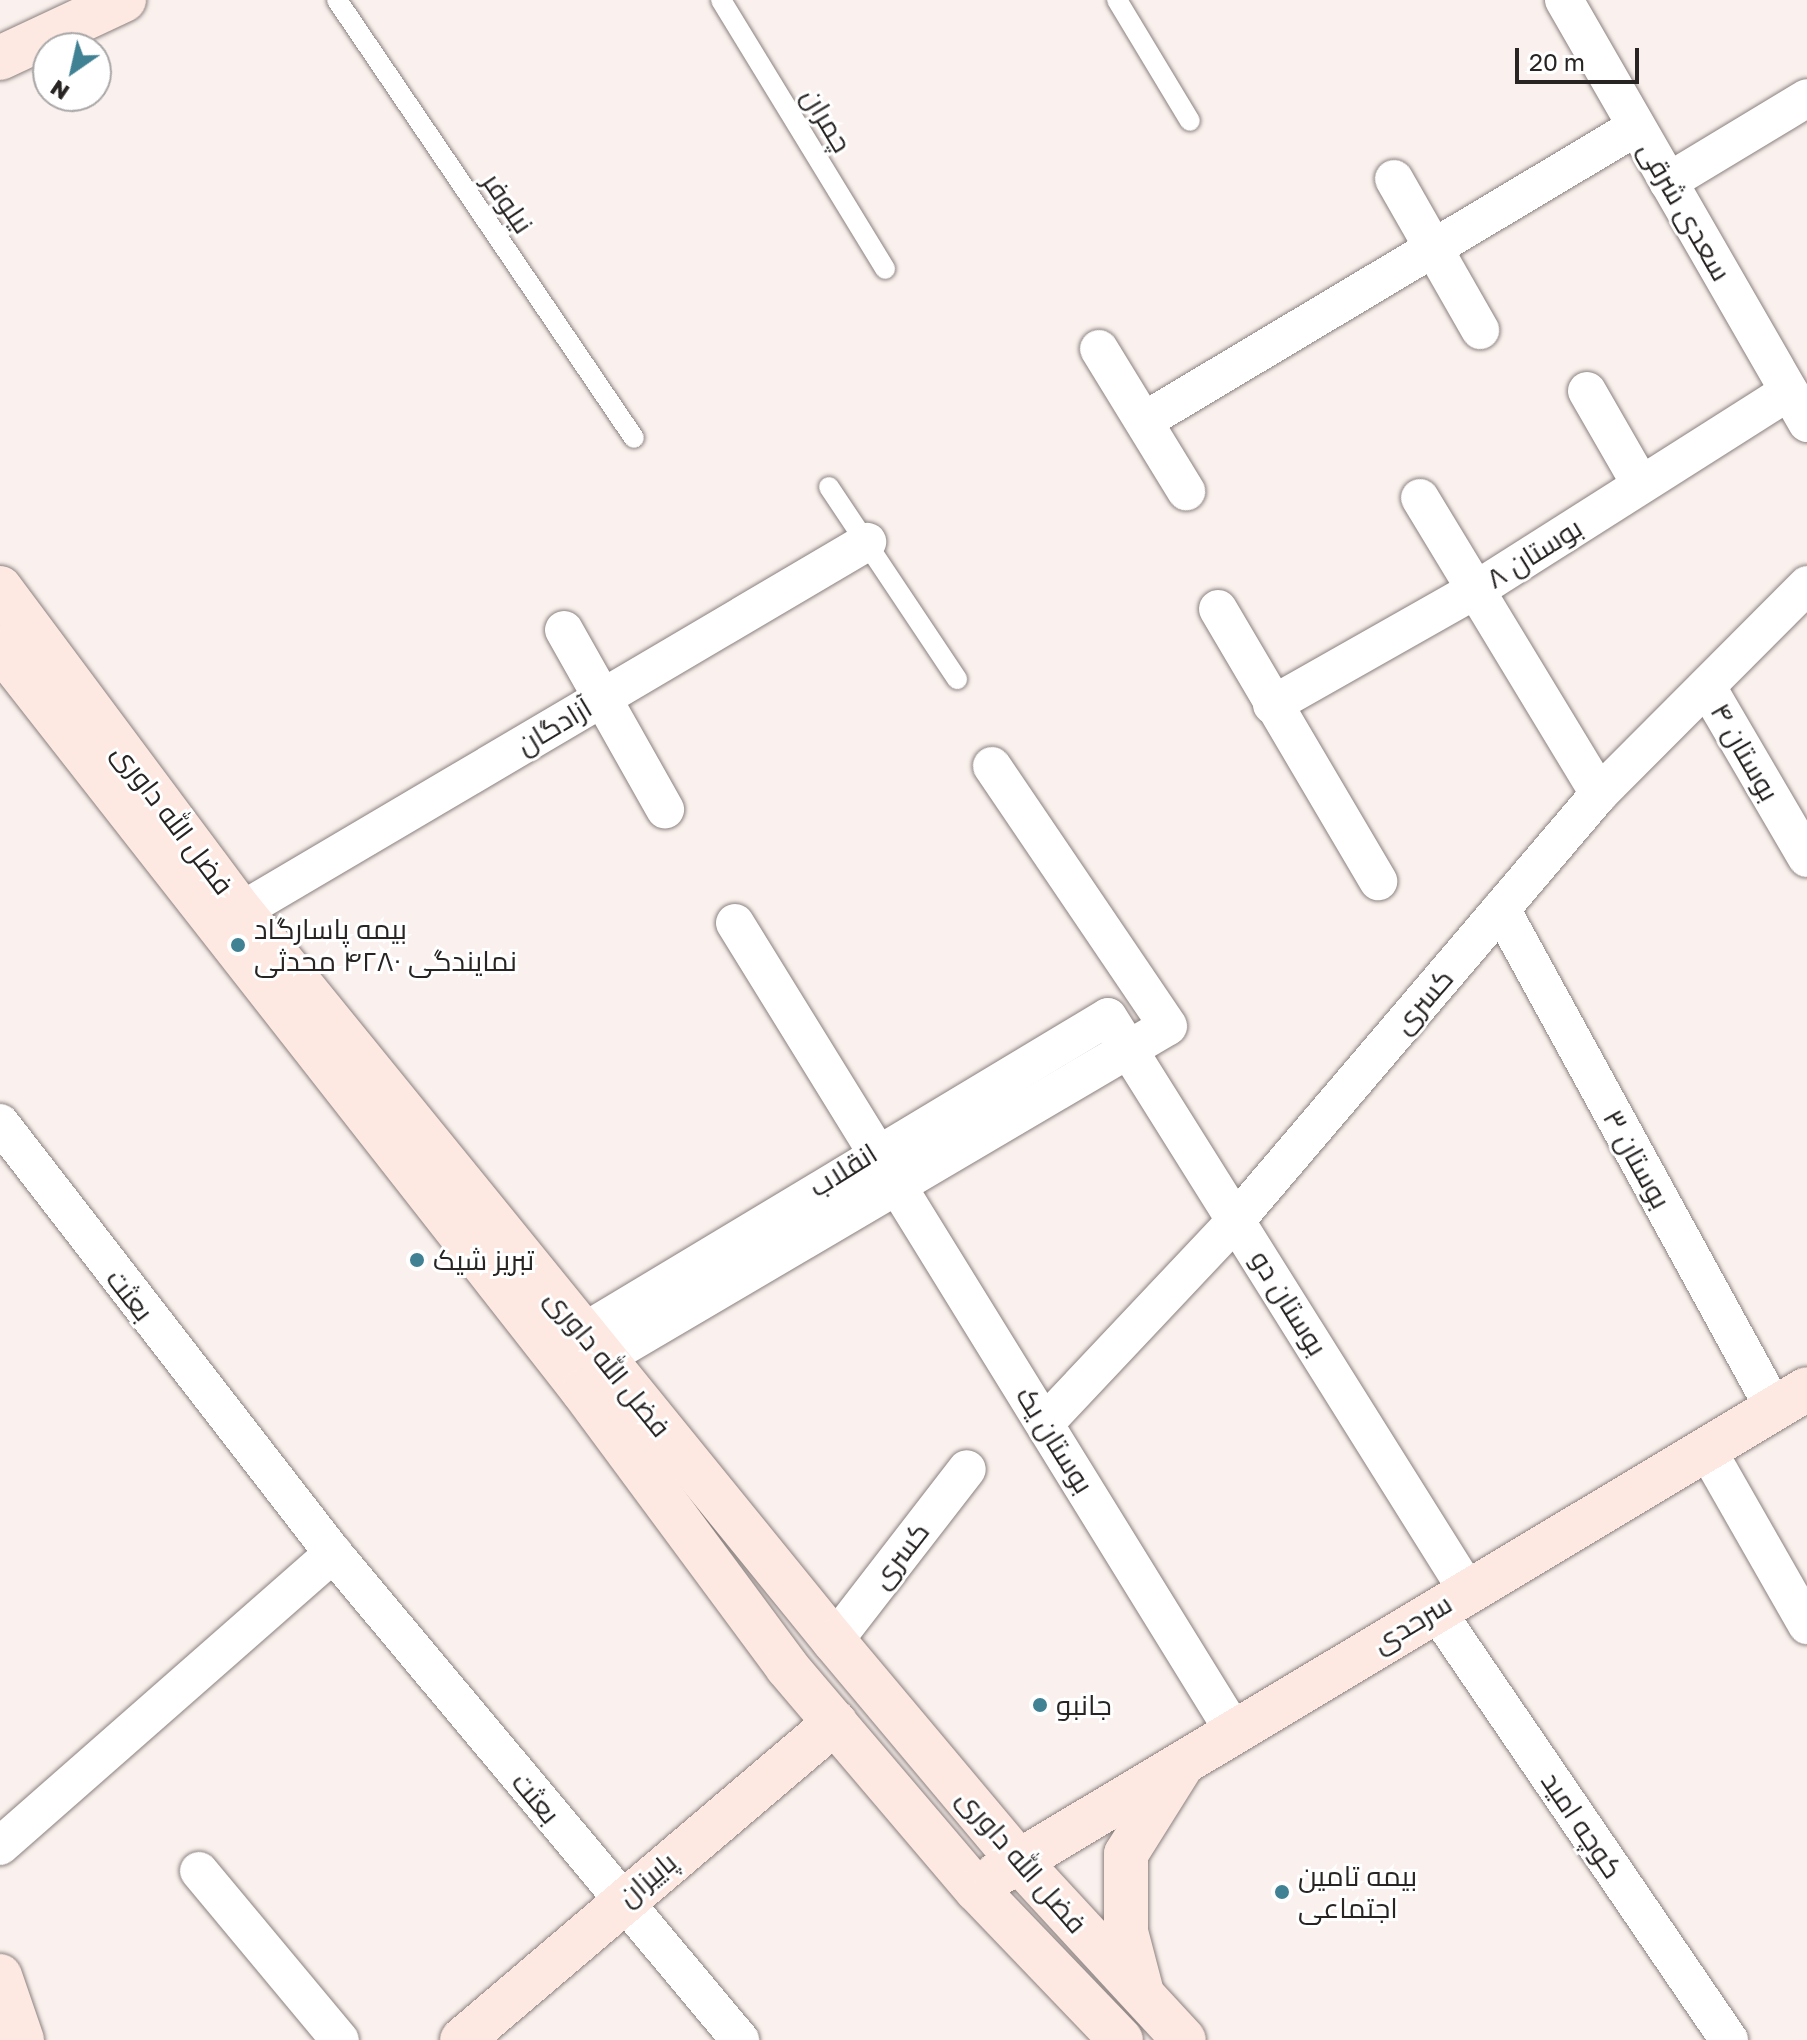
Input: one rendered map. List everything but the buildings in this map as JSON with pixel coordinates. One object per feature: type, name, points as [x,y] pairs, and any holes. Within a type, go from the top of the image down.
[{"type":"main road","points":[[0,58],[124,0]]},
{"type":"main road","name":"فضل الله داوری","points":[[0,588],[241,911],[834,1641],[1017,1859],[1184,2040]]},
{"type":"main road","name":"فضل الله داوری","points":[[0,647],[835,1722],[977,1890],[1121,2040]]},
{"type":"main road","name":"سرحدی","points":[[977,1890],[1017,1859],[1790,1398]]},
{"type":"main road","name":"پاییزان","points":[[462,2040],[621,1901],[835,1722]]},
{"type":"main road","points":[[1143,1995],[1126,1932],[1126,1854],[1189,1755]]},
{"type":"main road","points":[[0,1976],[22,2040]]},
{"type":"street","name":"سعدی شرقی","points":[[1564,0],[1798,407]]},
{"type":"street","points":[[1668,182],[1807,98]]},
{"type":"street","points":[[1144,421],[1636,127]]},
{"type":"street","points":[[1394,179],[1480,330]]},
{"type":"street","points":[[1099,349],[1186,491]]},
{"type":"street","points":[[1587,391],[1641,485]]},
{"type":"street","name":"بوستان ۸","points":[[1272,705],[1479,588],[1641,485],[1798,407]]},
{"type":"street","points":[[1420,498],[1479,588],[1599,794]]},
{"type":"street","name":"آزادگان","points":[[241,911],[867,542]]},
{"type":"street","name":"کسری","points":[[1045,1423],[1237,1219],[1599,794],[1807,585]]},
{"type":"street","points":[[1218,609],[1378,881]]},
{"type":"street","points":[[564,630],[665,809]]},
{"type":"street","name":"بوستان ۴","points":[[1707,687],[1807,858]]},
{"type":"street","name":"انقلاب","points":[[594,1345],[897,1182],[1168,1026],[992,766]]},
{"type":"street","name":"بوستان ۳","points":[[1501,909],[1790,1398]]},
{"type":"street","name":"بوستان یک","points":[[735,923],[1233,1730]]},
{"type":"street","name":"انقلاب","points":[[594,1345],[876,1150],[1108,1017]]},
{"type":"street","name":"بوستان دو","points":[[1108,1017],[1237,1219],[1451,1600]]},
{"type":"street","name":"بعثت","points":[[0,1123],[75,1226],[333,1553],[740,2040]]},
{"type":"street","points":[[1706,1448],[1807,1625]]},
{"type":"street","name":"کسری","points":[[834,1641],[967,1469]]},
{"type":"street","points":[[0,1846],[333,1553]]},
{"type":"street","name":"کوچه امید","points":[[1451,1600],[1729,2040]]},
{"type":"street","points":[[199,1871],[340,2040]]},
{"type":"lane","name":"نیلوفر","points":[[337,0],[634,438]]},
{"type":"lane","name":"چمران","points":[[721,0],[885,269]]},
{"type":"lane","points":[[1117,0],[1190,121]]},
{"type":"lane","points":[[829,487],[957,679]]},
{"type":"place","name":"بیمه پاسارگاد نمایندگی ۴۲۸۰ محدثی","points":[[238,945]]},
{"type":"place","name":"تبریز شیک","points":[[417,1260]]},
{"type":"place","name":"جانبو","points":[[1040,1705]]},
{"type":"place","name":"بیمه تامین اجتماعی","points":[[1282,1892]]}]
